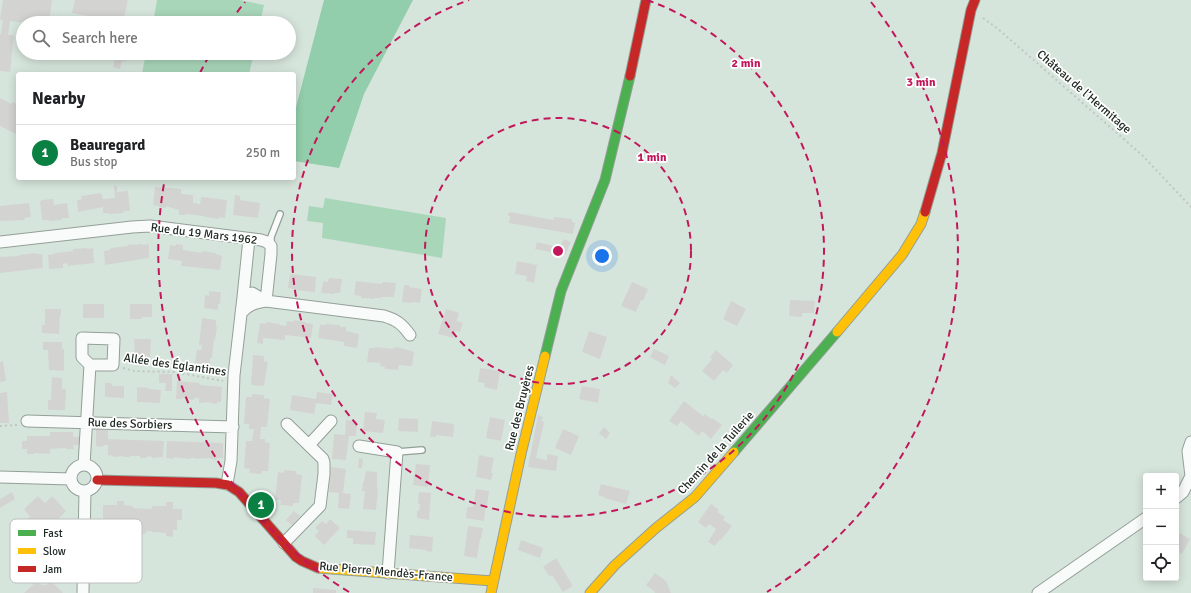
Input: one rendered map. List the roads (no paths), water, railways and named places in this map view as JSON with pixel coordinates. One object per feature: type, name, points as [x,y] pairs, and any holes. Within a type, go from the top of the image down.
[{"type":"street","name":"Rue des Bruyères","points":[[491,593],[521,454],[561,291],[605,180],[627,92],[646,0]]},
{"type":"street","name":"Chemin de la Tuilerie","points":[[590,593],[615,565],[656,528],[695,497],[902,255],[921,224],[942,153],[971,10],[975,0]]},
{"type":"street","name":"Rue du 19 Mars 1962","points":[[0,242],[150,226],[261,240],[267,242],[271,246],[266,301]]},
{"type":"street","points":[[97,480],[227,484],[231,460],[234,383],[249,239]]},
{"type":"street","points":[[243,297],[252,293],[266,301]]},
{"type":"street","points":[[241,313],[246,307],[255,303],[266,301],[384,316],[395,320],[403,326],[410,335]]},
{"type":"street","points":[[84,465],[90,365],[82,357],[82,338],[114,339],[113,365],[90,365]]},
{"type":"street","name":"Rue des Sorbiers","points":[[27,421],[232,427]]},
{"type":"street","points":[[309,445],[332,421]]},
{"type":"street","points":[[284,543],[320,506],[324,474],[323,458],[287,424]]},
{"type":"street","points":[[1179,496],[1184,492],[1191,476],[1188,452],[1191,442]]},
{"type":"street","points":[[359,446],[397,452],[388,573]]},
{"type":"street","points":[[84,465],[92,468],[97,475],[97,480],[93,488],[81,491],[74,486],[71,478],[76,468],[84,465]]},
{"type":"street","points":[[0,477],[71,478]]},
{"type":"street","name":"Rue Pierre Mendès-France","points":[[227,484],[239,492],[296,557],[319,568],[493,581]]},
{"type":"street","points":[[84,519],[85,491]]},
{"type":"street","points":[[1038,593],[1143,520]]},
{"type":"street","points":[[83,583],[83,593]]},
{"type":"lane","points":[[271,246],[271,237],[280,214]]},
{"type":"lane","points":[[397,452],[422,450]]},
{"type":"place","name":"Beauregard","points":[[261,505]]}]
